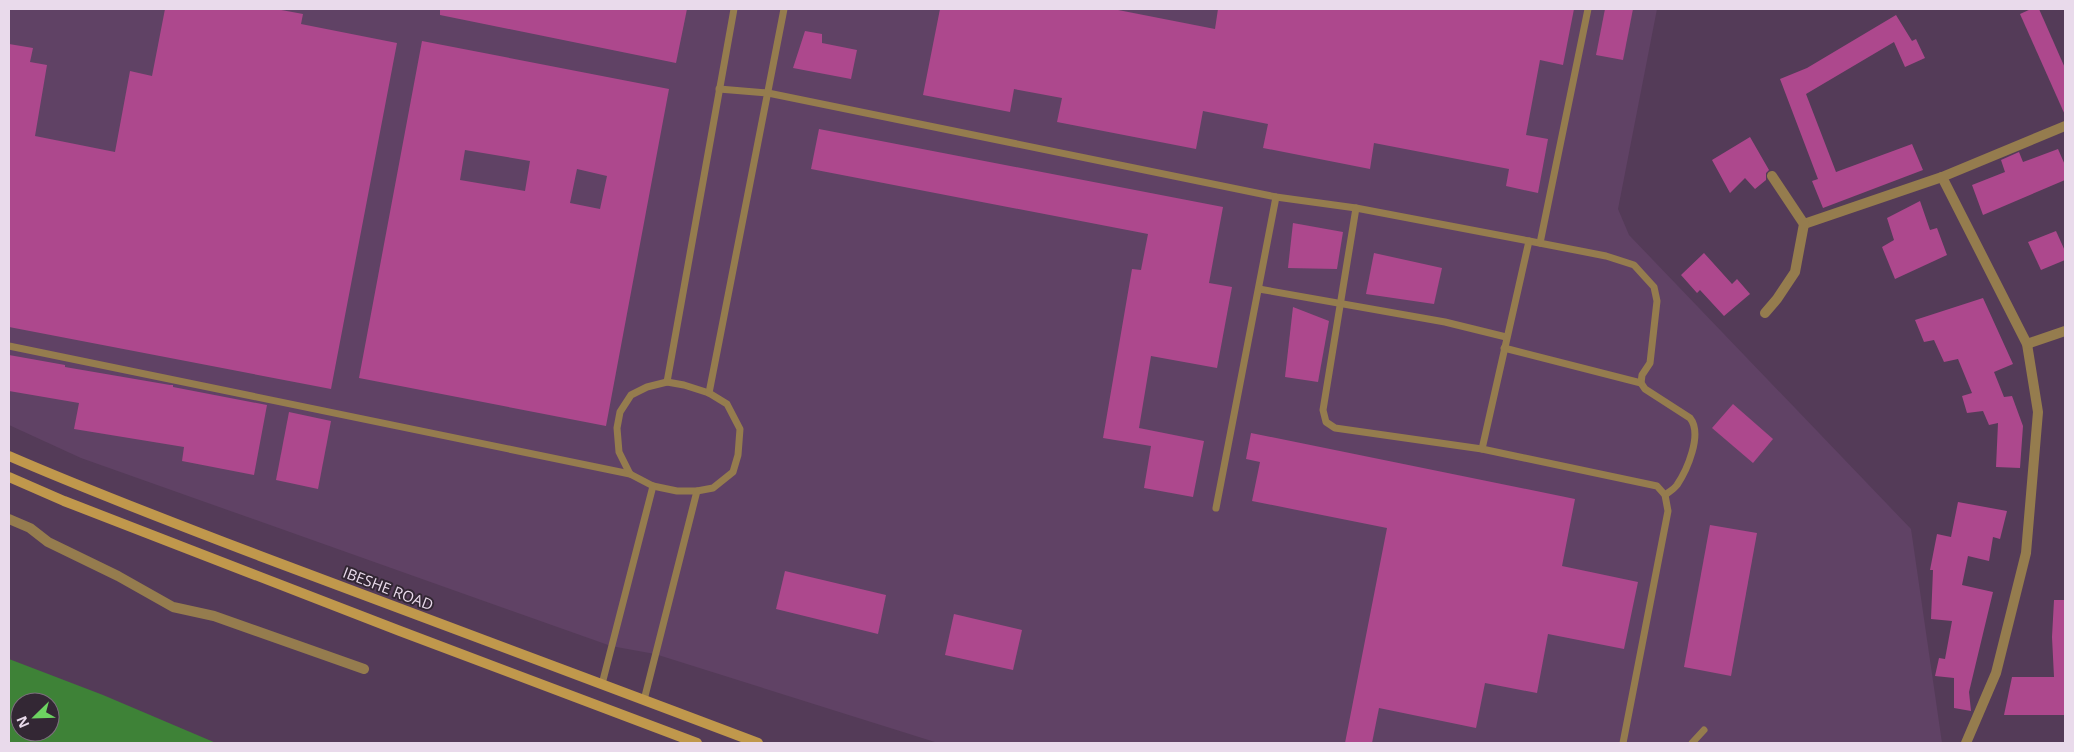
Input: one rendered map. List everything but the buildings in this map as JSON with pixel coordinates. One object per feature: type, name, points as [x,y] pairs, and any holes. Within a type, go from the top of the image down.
[{"type":"main road","name":"IBESHE ROAD","points":[[9,456],[74,484],[297,570],[758,743]]},
{"type":"main road","points":[[9,477],[64,501],[400,631],[697,743]]},
{"type":"street","points":[[1804,224],[1942,177],[2065,126]]},
{"type":"street","points":[[1764,313],[1777,300],[1794,272],[1804,224],[1772,176]]},
{"type":"street","points":[[1942,177],[2027,344],[2038,412],[2026,553],[1996,673],[1966,743]]},
{"type":"street","points":[[2027,344],[2065,331]]},
{"type":"street","points":[[9,519],[30,528],[48,542],[118,576],[173,607],[214,616],[364,669]]},
{"type":"lane","points":[[667,382],[734,9]]},
{"type":"lane","points":[[709,392],[784,9]]},
{"type":"lane","points":[[1540,243],[1588,9]]},
{"type":"lane","points":[[719,89],[768,93],[1276,197],[1356,208],[1540,243],[1618,259],[1634,265],[1654,287],[1657,301],[1650,363],[1642,375],[1641,383],[1645,389],[1694,422],[1696,433],[1692,455],[1676,487],[1665,495]]},
{"type":"lane","points":[[1216,508],[1276,197]]},
{"type":"lane","points":[[1356,208],[1322,410],[1326,422],[1335,428],[1482,449],[1657,486],[1665,495],[1668,512],[1623,743]]},
{"type":"lane","points":[[1482,449],[1529,241]]},
{"type":"lane","points":[[1259,289],[1445,322],[1506,337]]},
{"type":"lane","points":[[9,346],[630,474],[653,486],[676,491],[697,491],[713,488],[733,472],[738,455],[740,429],[727,404],[709,392],[667,382],[647,387],[631,395],[620,412],[617,428],[619,452],[630,474]]},
{"type":"lane","points":[[1504,348],[1641,383]]},
{"type":"lane","points":[[602,684],[653,486]]},
{"type":"lane","points":[[644,700],[697,491]]},
{"type":"lane","points":[[1692,743],[1704,730]]},
{"type":"shaded area","points":[[9,9],[1657,9],[1618,209],[1629,235],[1911,529],[1942,743],[938,743],[655,654],[611,646],[81,458],[9,425]]},
{"type":"green space","points":[[9,659],[103,695],[216,743],[9,743]]}]
